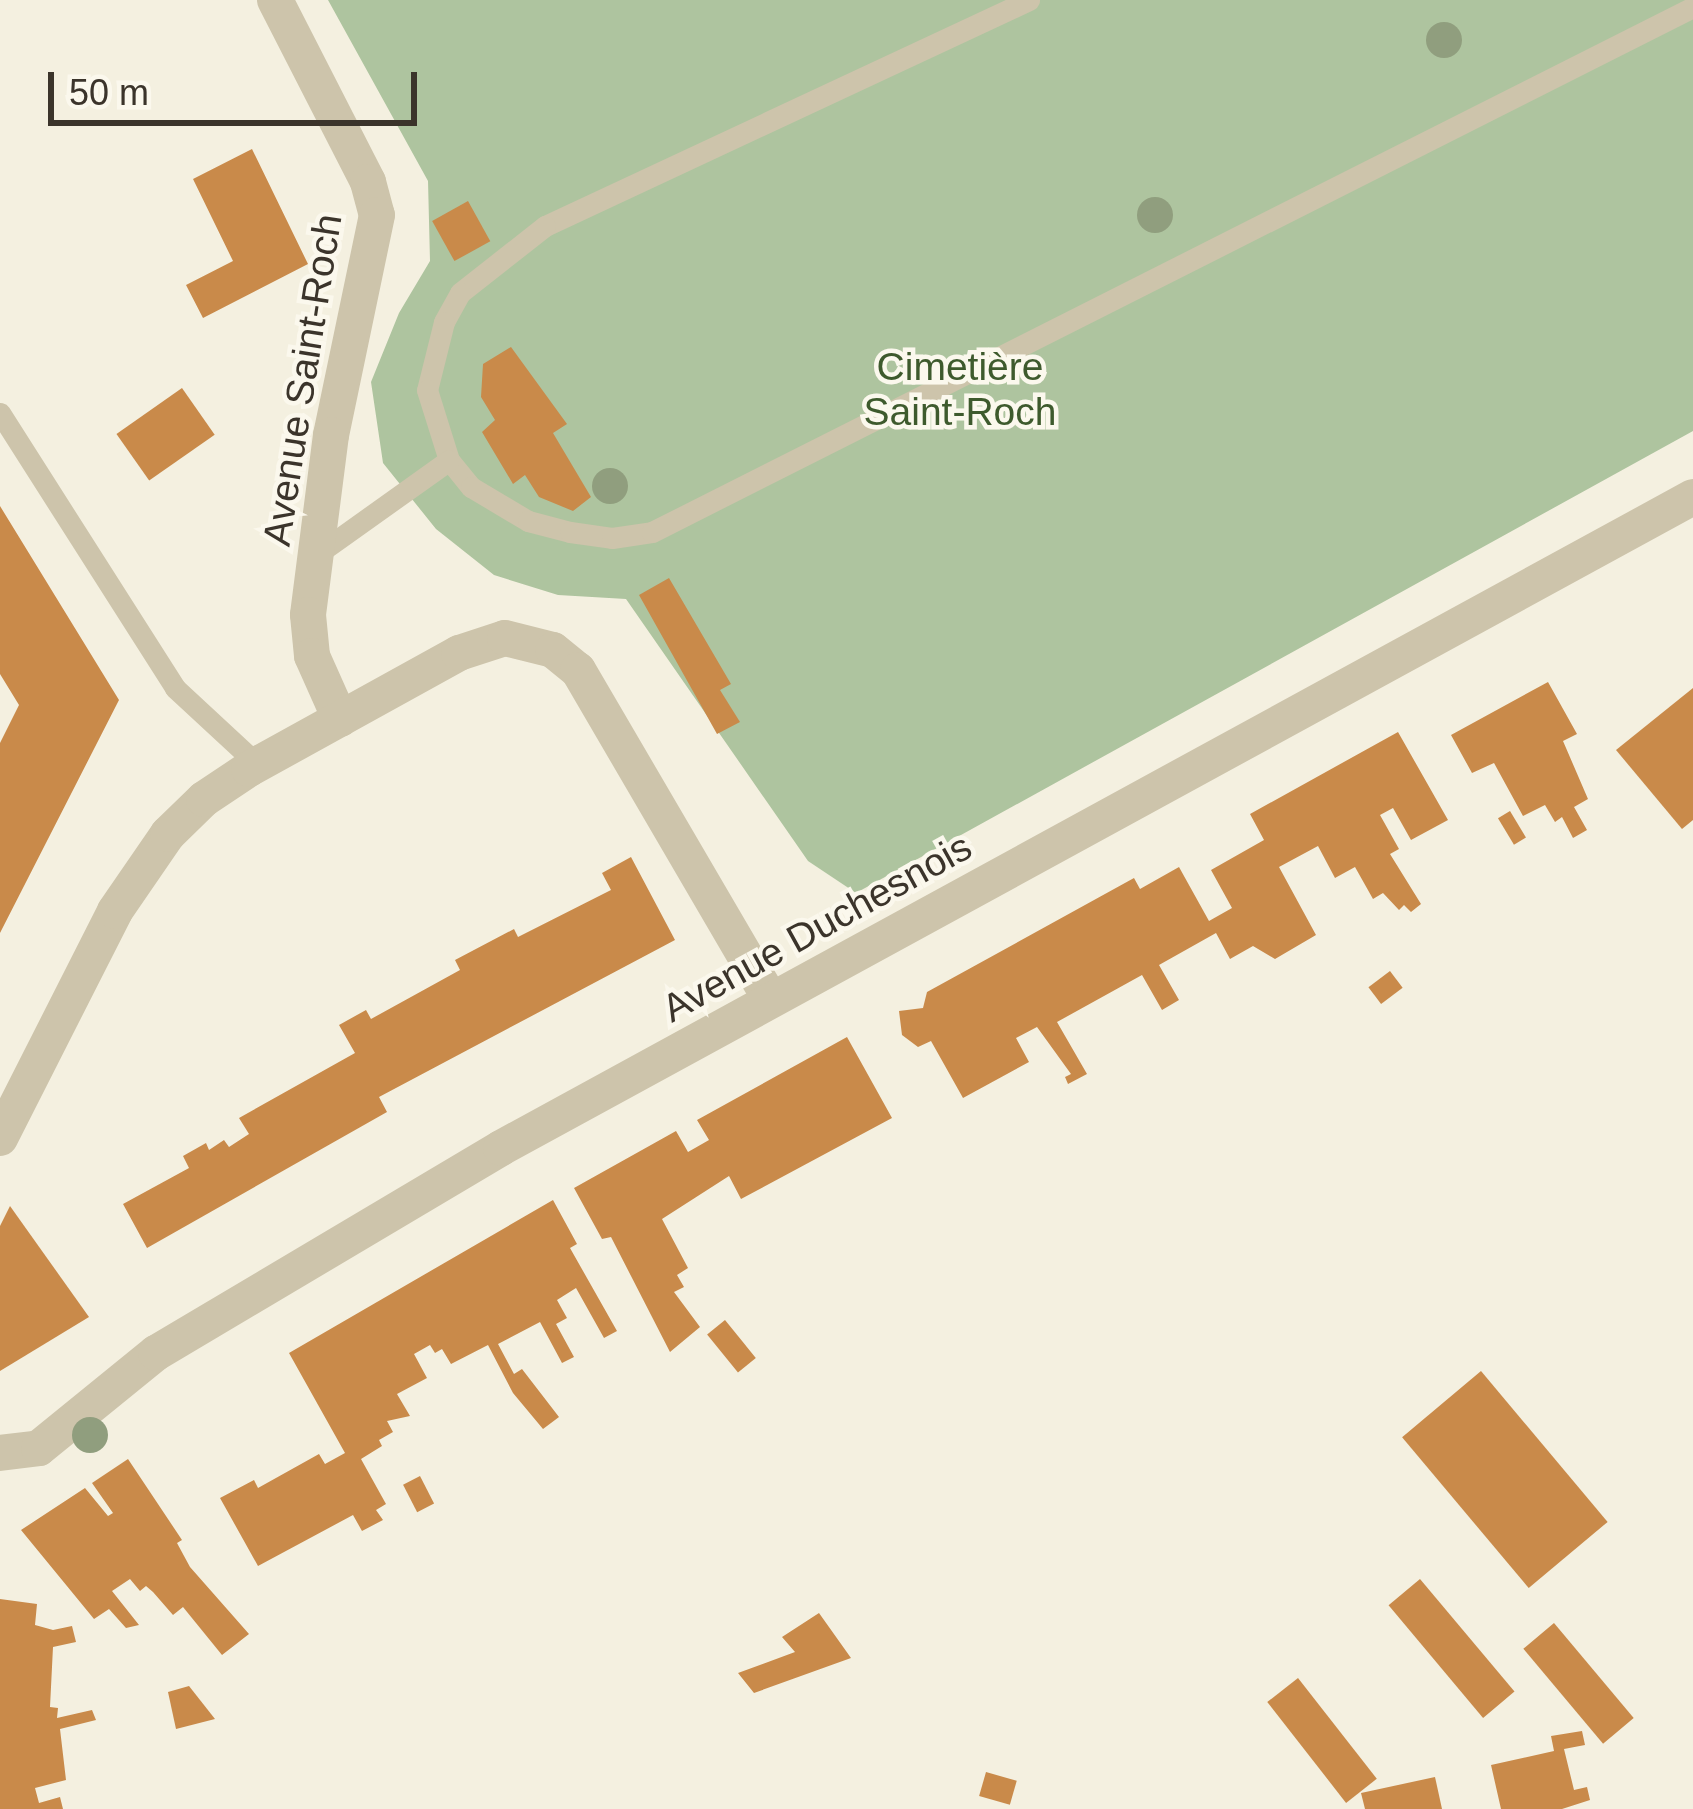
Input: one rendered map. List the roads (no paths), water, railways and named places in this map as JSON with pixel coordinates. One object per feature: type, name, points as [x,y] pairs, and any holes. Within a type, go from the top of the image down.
[{"type":"street","name":"Avenue Saint-Roch","points":[[275,0],[368,182],[377,215],[336,405],[308,635],[340,719]]},
{"type":"street","name":"Avenue Duchesnois","points":[[0,1454],[40,1448],[156,1353],[443,1181],[1693,497]]},
{"type":"street","points":[[0,1138],[132,880],[204,800],[257,764],[489,641],[524,640],[553,650],[578,670],[771,1000]]},
{"type":"lane","points":[[1029,0],[545,226],[460,293],[444,322],[427,390],[449,460],[471,487],[528,521],[612,538],[652,532],[1693,7]]},
{"type":"lane","points":[[0,413],[175,688],[257,764]]},
{"type":"lane","points":[[316,555],[449,460]]},
{"type":"park label","name":"Cimetière Saint-Roch","points":[[960,390]]}]
